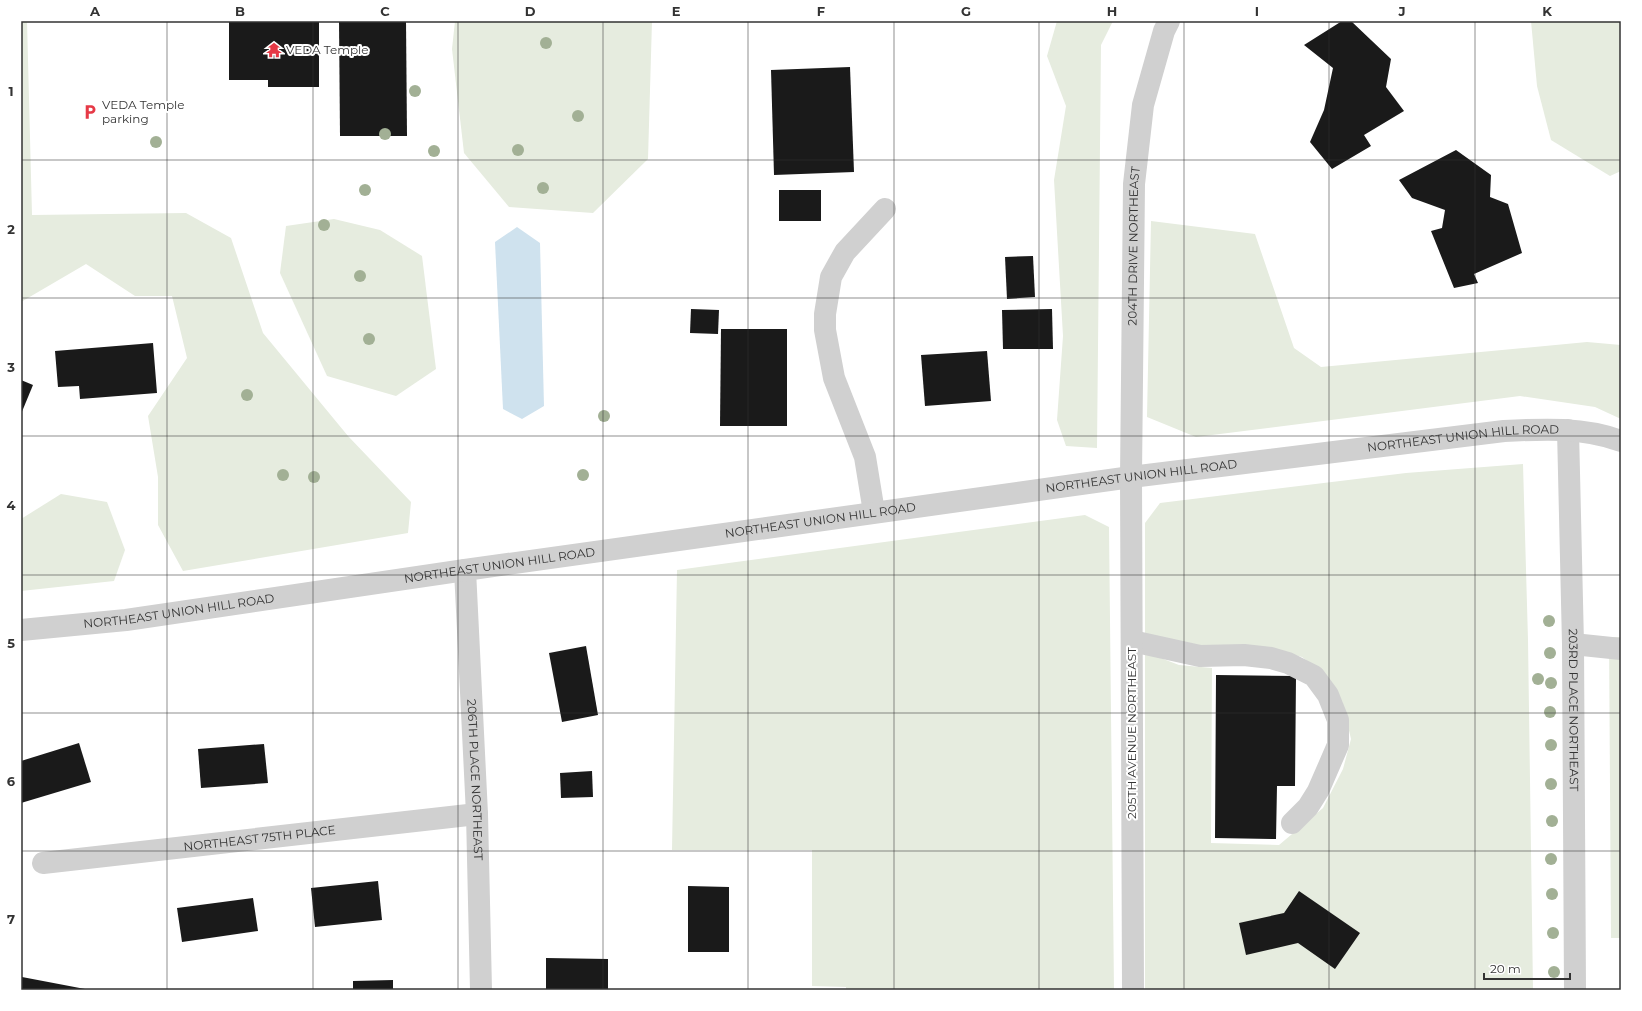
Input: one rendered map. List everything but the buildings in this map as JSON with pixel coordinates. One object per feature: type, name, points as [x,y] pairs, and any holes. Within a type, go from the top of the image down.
[{"type":"street","name":"204TH DRIVE NORTHEAST","points":[[1131,477],[1134,184],[1143,105],[1164,31],[1169,21]]},
{"type":"street","points":[[874,512],[865,457],[834,378],[825,330],[825,314],[832,277],[845,252],[885,209]]},
{"type":"street","name":"NORTHEAST UNION HILL ROAD","points":[[21,630],[126,620],[874,512],[1131,477],[1504,431],[1531,429],[1568,430],[1605,435],[1621,440]]},
{"type":"street","name":"203RD PLACE NORTHEAST","points":[[1568,430],[1573,644],[1576,990]]},
{"type":"street","name":"205TH AVENUE NORTHEAST","points":[[1131,477],[1133,990]]},
{"type":"street","name":"206TH PLACE NORTHEAST","points":[[465,570],[477,814],[481,990]]},
{"type":"street","points":[[1132,641],[1200,656],[1244,655],[1271,658],[1288,663],[1314,676],[1328,694],[1338,720],[1338,745],[1318,791],[1308,807],[1292,823]]},
{"type":"street","points":[[1573,644],[1621,649]]},
{"type":"street","name":"NORTHEAST 75TH PLACE","points":[[43,863],[477,814]]},
{"type":"shaded area","points":[[21,21],[27,21],[32,215],[186,213],[231,238],[263,333],[348,436],[411,502],[408,533],[183,571],[158,525],[158,477],[148,416],[187,358],[172,296],[135,296],[86,264],[21,302]]},
{"type":"shaded area","points":[[455,21],[652,21],[648,159],[593,213],[509,207],[464,153],[452,49]]},
{"type":"shaded area","points":[[1057,21],[1113,21],[1101,45],[1097,448],[1066,446],[1057,420],[1063,336],[1054,180],[1066,106],[1047,56]]},
{"type":"shaded area","points":[[1531,21],[1621,21],[1621,171],[1610,176],[1551,140],[1537,86]]},
{"type":"shaded area","points":[[334,219],[380,230],[422,256],[436,369],[396,396],[327,376],[280,273],[286,226]]},
{"type":"shaded area","points":[[1151,221],[1255,234],[1294,348],[1321,367],[1587,342],[1621,345],[1621,419],[1595,407],[1520,396],[1196,437],[1147,417]]},
{"type":"shaded area","points":[[1523,464],[1528,640],[1533,990],[1145,990],[1145,652],[1179,665],[1212,668],[1211,843],[1279,845],[1323,808],[1343,769],[1351,739],[1342,701],[1327,676],[1302,657],[1268,648],[1189,646],[1145,633],[1145,523],[1160,503],[1406,473]]},
{"type":"shaded area","points":[[61,494],[107,502],[125,550],[114,581],[21,591],[21,519]]},
{"type":"shaded area","points":[[1085,515],[1109,527],[1114,990],[846,990],[846,987],[812,986],[812,850],[672,850],[677,570]]},
{"type":"shaded area","points":[[1609,637],[1621,637],[1621,938],[1611,938]]},
{"type":"water","points":[[517,227],[540,243],[544,406],[522,419],[503,409],[495,242]]},
{"type":"place","name":"VEDA Temple","points":[[274,50]]},
{"type":"place","name":"VEDA Temple parking","points":[[90,112]]}]
